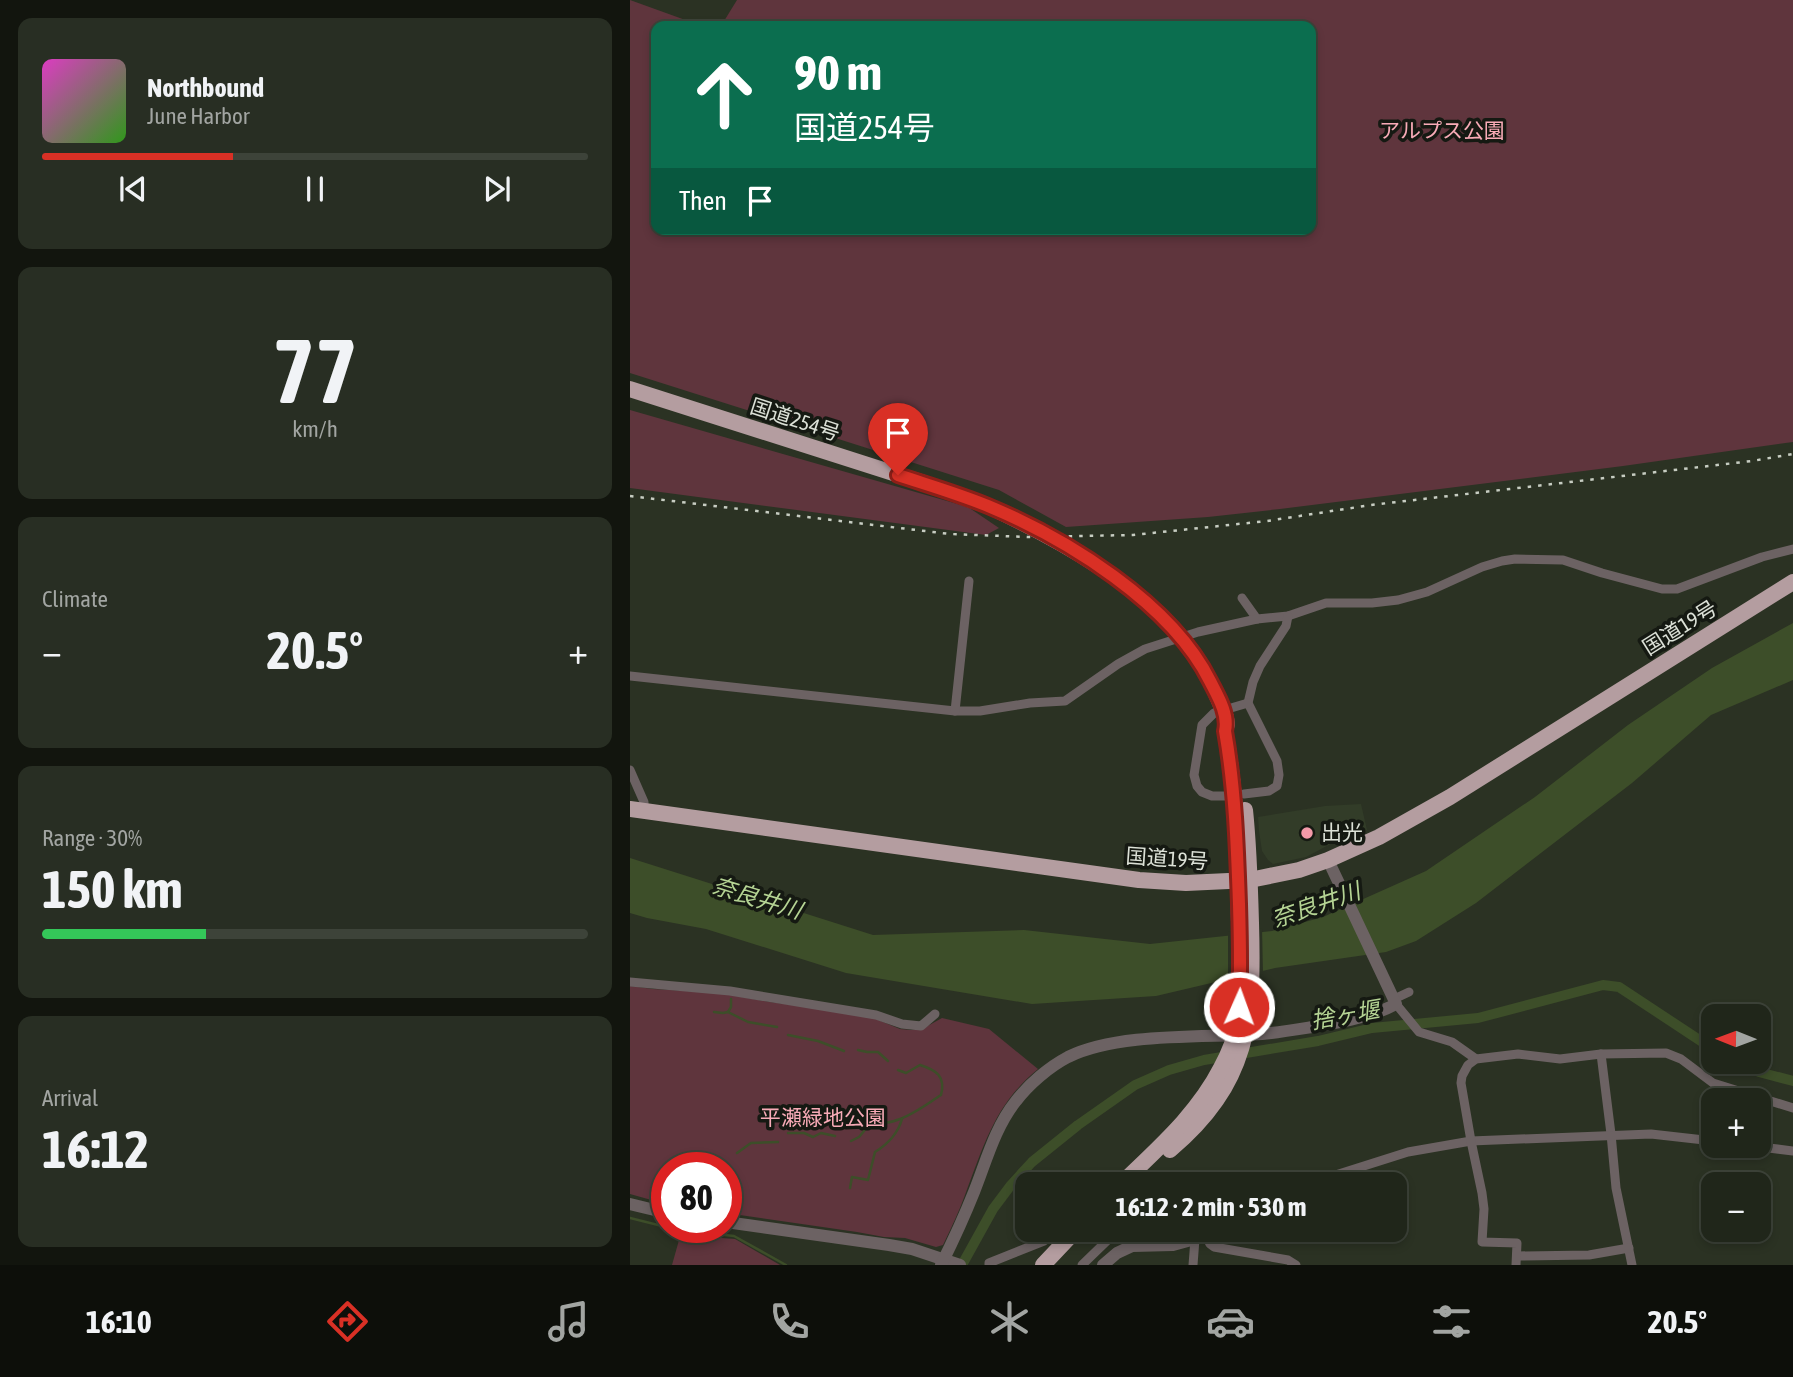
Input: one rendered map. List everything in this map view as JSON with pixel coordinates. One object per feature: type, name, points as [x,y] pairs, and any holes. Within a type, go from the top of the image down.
[{"type":"highway","name":"国道254号","points":[[630,389],[988,506],[1042,532],[1083,556],[1118,580],[1176,632],[1212,684],[1226,721],[1232,729],[1239,756],[1244,888],[1240,1034],[1229,1066]]},
{"type":"highway","name":"国道19号","points":[[637,810],[1139,880],[1222,883],[1244,888],[1328,860],[1380,837],[1450,797],[1793,582]]},
{"type":"highway","points":[[1133,1172],[1175,1132],[1229,1066]]},
{"type":"highway","points":[[1148,1172],[1209,1111],[1226,1086],[1229,1066]]},
{"type":"highway","points":[[1043,1265],[1065,1242]]},
{"type":"highway","points":[[1056,1265],[1078,1242]]},
{"type":"street","points":[[630,676],[955,710],[1065,701],[1118,664],[1145,649],[1198,632],[1257,619],[1288,616],[1326,603],[1398,600],[1427,592],[1482,567],[1515,559],[1563,560],[1670,590],[1762,557],[1793,549]]},
{"type":"street","points":[[955,710],[969,581]]},
{"type":"street","points":[[1242,598],[1257,619]]},
{"type":"street","points":[[1248,703],[1214,713],[1202,725],[1194,775],[1202,792],[1212,796],[1239,795],[1269,791],[1277,786],[1278,761],[1248,703],[1260,666],[1286,626],[1288,616]]},
{"type":"street","points":[[630,770],[645,802],[637,810]]},
{"type":"street","points":[[1328,860],[1394,999],[1407,1017],[1419,1032],[1452,1042],[1476,1059]]},
{"type":"street","points":[[630,982],[730,991],[876,1015],[912,1026],[921,1026],[935,1014]]},
{"type":"street","points":[[742,1224],[912,1249],[950,1263],[995,1136],[1007,1114],[1016,1100],[1047,1071],[1069,1057],[1117,1043],[1264,1034],[1346,1021],[1373,1015],[1394,999],[1409,992]]},
{"type":"street","points":[[1629,1248],[1589,1255],[1517,1261],[1517,1242],[1482,1242],[1482,1193],[1461,1083],[1468,1065],[1476,1059],[1518,1055],[1560,1059],[1601,1054],[1667,1053],[1681,1059],[1713,1083],[1793,1108]]},
{"type":"street","points":[[1601,1054],[1616,1188],[1632,1265]]},
{"type":"street","points":[[1345,1172],[1408,1152],[1471,1141],[1611,1134],[1651,1134],[1701,1140]]},
{"type":"street","points":[[1771,1148],[1793,1151]]},
{"type":"street","points":[[630,1204],[651,1209]]},
{"type":"street","points":[[989,1265],[1042,1242]]},
{"type":"street","points":[[1082,1265],[1106,1242]]},
{"type":"street","points":[[1132,1242],[1132,1246]]},
{"type":"street","points":[[1103,1265],[1116,1253],[1132,1246],[1173,1245],[1182,1242]]},
{"type":"street","points":[[1194,1265],[1202,1242]]},
{"type":"street","points":[[1209,1242],[1214,1247],[1288,1260],[1296,1265]]},
{"type":"shaded area","points":[[1793,623],[1793,680],[1711,715],[1632,783],[1476,903],[1416,941],[1386,952],[1275,968],[1156,996],[1032,1004],[846,973],[706,929],[630,913],[630,858],[873,935],[1024,930],[1150,944],[1272,931],[1323,917],[1426,871],[1535,797],[1628,725],[1712,668]]},
{"type":"shaded area","name":"出光","points":[[1361,804],[1367,830],[1340,839],[1306,857],[1273,864],[1262,851],[1258,817],[1325,806]]},
{"type":"green space","name":"アルプス公園","points":[[630,0],[688,21],[651,21],[651,235],[1316,235],[1316,21],[724,21],[737,0],[1793,0],[1793,442],[1280,509],[1066,527],[999,490],[630,373]]},
{"type":"green space","points":[[630,410],[968,507],[999,528],[986,535],[630,488]]},
{"type":"green space","name":"平瀬緑地公園","points":[[630,986],[720,993],[866,1015],[900,1029],[924,1028],[942,1018],[989,1029],[1038,1069],[1011,1096],[992,1126],[943,1245],[936,1247],[905,1238],[742,1215],[742,1152],[651,1152],[651,1200],[630,1194]]},
{"type":"green space","points":[[678,1243],[742,1243],[780,1265],[672,1265]]},
{"type":"pier","points":[[1262,928],[1263,974],[1228,982],[1228,932]]},
{"type":"waterway","name":"捨ヶ堰","points":[[962,1265],[993,1209],[1032,1162],[1135,1085],[1169,1070],[1204,1060],[1318,1041],[1372,1028],[1478,1018],[1603,985],[1619,987],[1701,1041]]},
{"type":"waterway","points":[[731,999],[728,1012],[748,1022],[777,1027]]},
{"type":"waterway","points":[[714,1012],[728,1012]]},
{"type":"waterway","points":[[788,1035],[818,1041],[844,1051]]},
{"type":"waterway","points":[[858,1050],[878,1052],[888,1061]]},
{"type":"waterway","points":[[851,1141],[859,1137],[869,1125],[903,1118],[941,1095],[941,1078],[931,1069],[920,1065],[906,1073],[898,1070]]},
{"type":"waterway","name":"捨ヶ堰","points":[[1767,1074],[1793,1081]]},
{"type":"waterway","points":[[850,1188],[852,1177],[868,1180],[875,1152],[892,1138],[902,1119]]},
{"type":"waterway","points":[[788,1133],[804,1133],[813,1137],[821,1133],[835,1136]]},
{"type":"waterway","points":[[738,1152],[751,1143],[778,1142]]},
{"type":"waterway","points":[[630,1218],[678,1230],[734,1236],[786,1265]]},
{"type":"railway","points":[[630,496],[950,534],[1028,537],[1133,535],[1267,521],[1371,505],[1793,454]]},
{"type":"place","name":"出光","points":[[1307,833]]},
{"type":"route","points":[[898,475],[988,506],[1042,532],[1083,556],[1107,572],[1162,618],[1192,652],[1217,695],[1227,724],[1225,731],[1234,796],[1239,881],[1239,1007]]},
{"type":"water label","name":"奈良井川","points":[[757,898]]},
{"type":"water label","name":"奈良井川","points":[[1316,905]]}]
